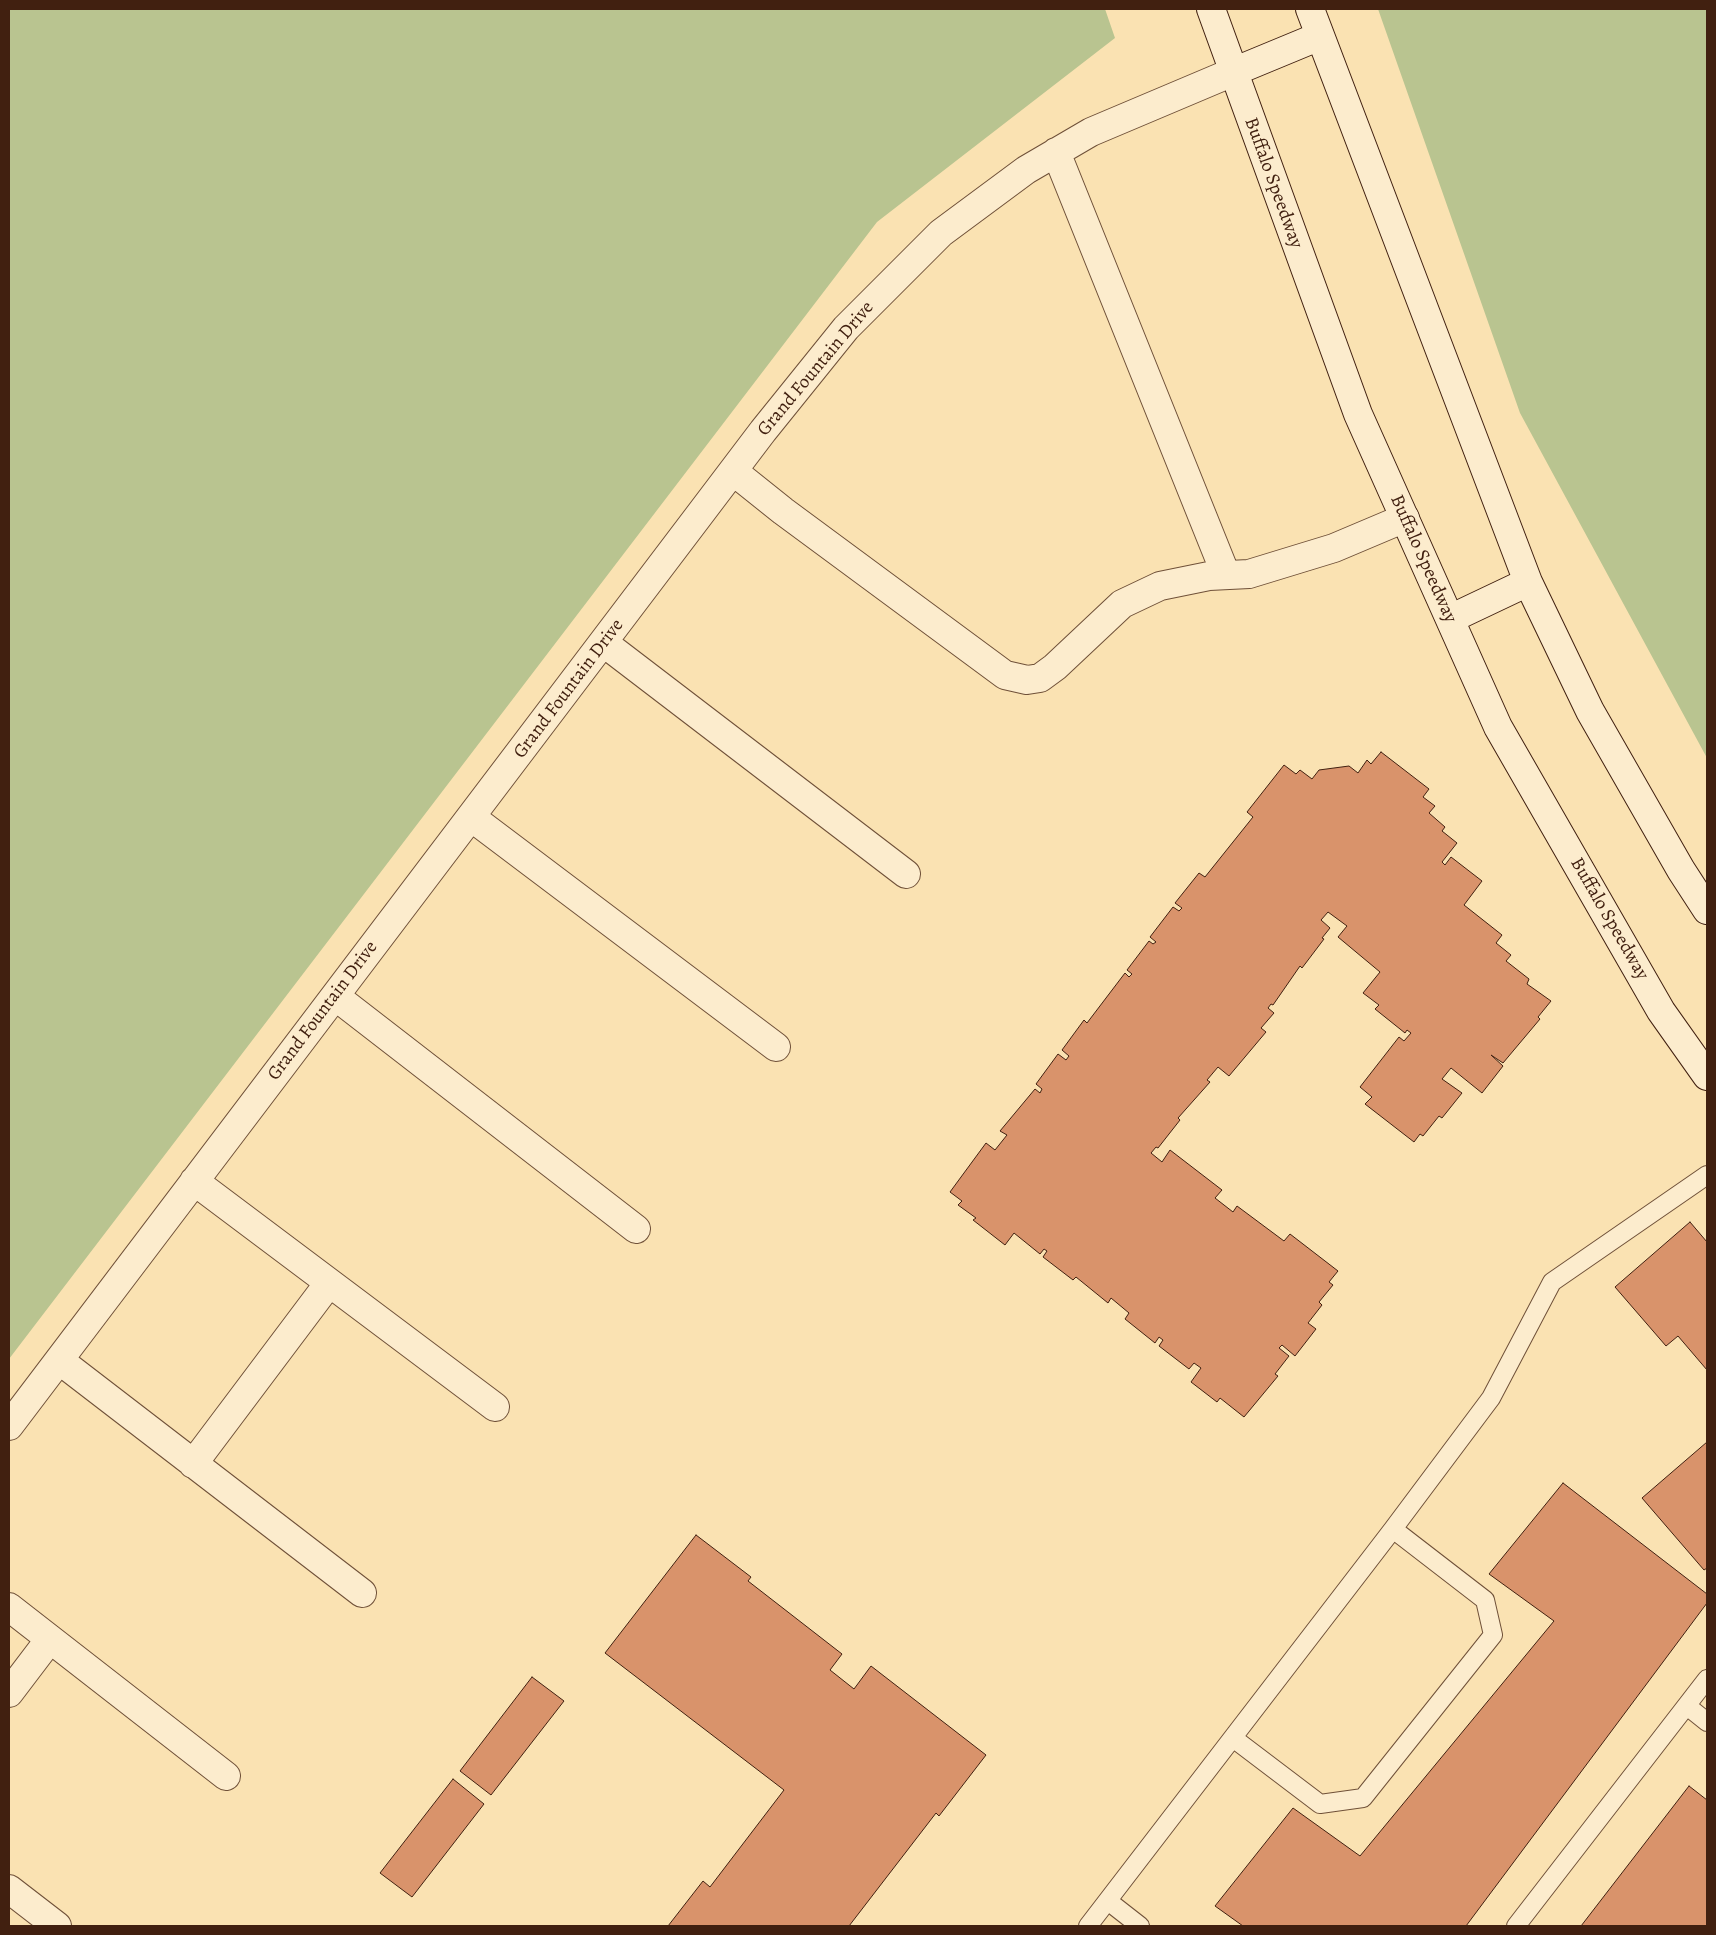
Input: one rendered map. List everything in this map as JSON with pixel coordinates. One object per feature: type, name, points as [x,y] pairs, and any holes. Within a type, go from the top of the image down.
[{"type":"street","name":"Buffalo Speedway","points":[[1211,9],[1358,414],[1498,727],[1662,1011],[1707,1076]]},
{"type":"street","points":[[1310,9],[1528,582],[1590,711],[1681,870],[1707,910]]},
{"type":"street","name":"Grand Fountain Drive","points":[[9,1426],[733,471],[846,328],[941,232],[1026,170],[1091,132],[1320,36]]},
{"type":"street","points":[[1056,152],[1226,574]]},
{"type":"street","points":[[733,471],[783,511],[1005,675],[1027,680],[1040,678],[1055,667],[1122,604],[1160,586],[1226,574],[1249,574],[1334,548],[1405,518]]},
{"type":"street","points":[[1450,619],[1528,582]]},
{"type":"street","points":[[604,643],[906,874]]},
{"type":"street","points":[[470,817],[776,1047]]},
{"type":"street","points":[[334,996],[636,1229]]},
{"type":"street","points":[[194,1181],[495,1407]]},
{"type":"street","points":[[193,1464],[329,1283]]},
{"type":"street","points":[[59,1360],[362,1593]]},
{"type":"street","points":[[9,1607],[226,1776]]},
{"type":"street","points":[[9,1693],[50,1639]]},
{"type":"street","points":[[9,1889],[57,1926]]},
{"type":"lane","points":[[1088,1926],[1393,1529],[1491,1398],[1552,1282],[1707,1175]]},
{"type":"lane","points":[[1233,1738],[1320,1804],[1363,1798],[1493,1635],[1485,1600],[1393,1529]]},
{"type":"lane","points":[[1516,1926],[1707,1679]]},
{"type":"lane","points":[[1687,1706],[1707,1722]]},
{"type":"lane","points":[[1108,1901],[1140,1926]]},
{"type":"green space","points":[[9,9],[1105,9],[1115,38],[877,222],[9,1359]]},
{"type":"green space","points":[[1378,9],[1707,9],[1707,758],[1520,413]]},
{"type":"building","points":[[1381,752],[1429,789],[1423,797],[1435,806],[1429,813],[1445,827],[1442,831],[1457,843],[1442,862],[1445,865],[1451,857],[1482,881],[1464,905],[1502,935],[1496,943],[1511,955],[1506,961],[1529,979],[1527,984],[1551,1001],[1538,1017],[1540,1019],[1503,1063],[1491,1055],[1503,1066],[1482,1093],[1451,1068],[1442,1079],[1462,1093],[1442,1118],[1439,1116],[1423,1136],[1420,1134],[1414,1142],[1365,1104],[1372,1097],[1360,1087],[1399,1037],[1404,1041],[1411,1033],[1407,1030],[1405,1033],[1375,1009],[1379,1005],[1363,993],[1380,972],[1338,937],[1347,926],[1328,912],[1321,920],[1330,928],[1302,968],[1300,966],[1273,1005],[1271,1004],[1268,1008],[1274,1013],[1261,1028],[1266,1032],[1229,1076],[1218,1067],[1207,1080],[1210,1082],[1178,1118],[1180,1120],[1158,1148],[1156,1147],[1151,1153],[1162,1162],[1170,1150],[1222,1190],[1215,1198],[1233,1212],[1237,1206],[1284,1241],[1290,1234],[1338,1271],[1329,1282],[1333,1285],[1319,1302],[1322,1305],[1308,1323],[1316,1329],[1295,1356],[1282,1345],[1279,1348],[1289,1356],[1275,1374],[1278,1376],[1244,1417],[1220,1398],[1217,1402],[1191,1382],[1201,1368],[1194,1363],[1189,1369],[1159,1346],[1163,1340],[1159,1337],[1155,1343],[1125,1319],[1129,1313],[1111,1298],[1108,1303],[1076,1277],[1073,1280],[1043,1257],[1047,1251],[1044,1249],[1040,1254],[1014,1233],[1005,1245],[973,1220],[976,1218],[958,1205],[962,1201],[950,1192],[986,1143],[995,1150],[1007,1135],[1000,1131],[1035,1089],[1040,1093],[1042,1089],[1036,1084],[1058,1054],[1066,1060],[1069,1056],[1062,1050],[1084,1020],[1087,1023],[1125,973],[1129,977],[1132,974],[1127,970],[1149,941],[1153,944],[1156,942],[1150,937],[1173,907],[1179,911],[1182,908],[1175,903],[1199,873],[1205,877],[1253,817],[1247,812],[1284,765],[1296,774],[1300,770],[1312,779],[1319,770],[1349,766],[1358,773],[1367,760],[1371,764]]},
{"type":"building","points":[[1690,1222],[1707,1242],[1707,1370],[1678,1336],[1666,1346],[1615,1287]]},
{"type":"building","points":[[1707,1442],[1707,1568],[1704,1570],[1642,1498]]},
{"type":"building","points":[[1563,1483],[1707,1594],[1707,1603],[1466,1926],[1243,1926],[1215,1906],[1293,1808],[1360,1856],[1554,1621],[1489,1574]]},
{"type":"building","points":[[696,1535],[751,1577],[748,1581],[842,1654],[830,1670],[854,1689],[871,1666],[986,1755],[939,1816],[936,1813],[849,1926],[668,1926],[703,1881],[710,1887],[784,1790],[605,1653]]},
{"type":"building","points":[[532,1677],[564,1701],[491,1795],[460,1771]]},
{"type":"building","points":[[453,1779],[484,1804],[412,1897],[380,1873]]},
{"type":"building","points":[[1689,1786],[1707,1800],[1707,1926],[1581,1926]]}]
